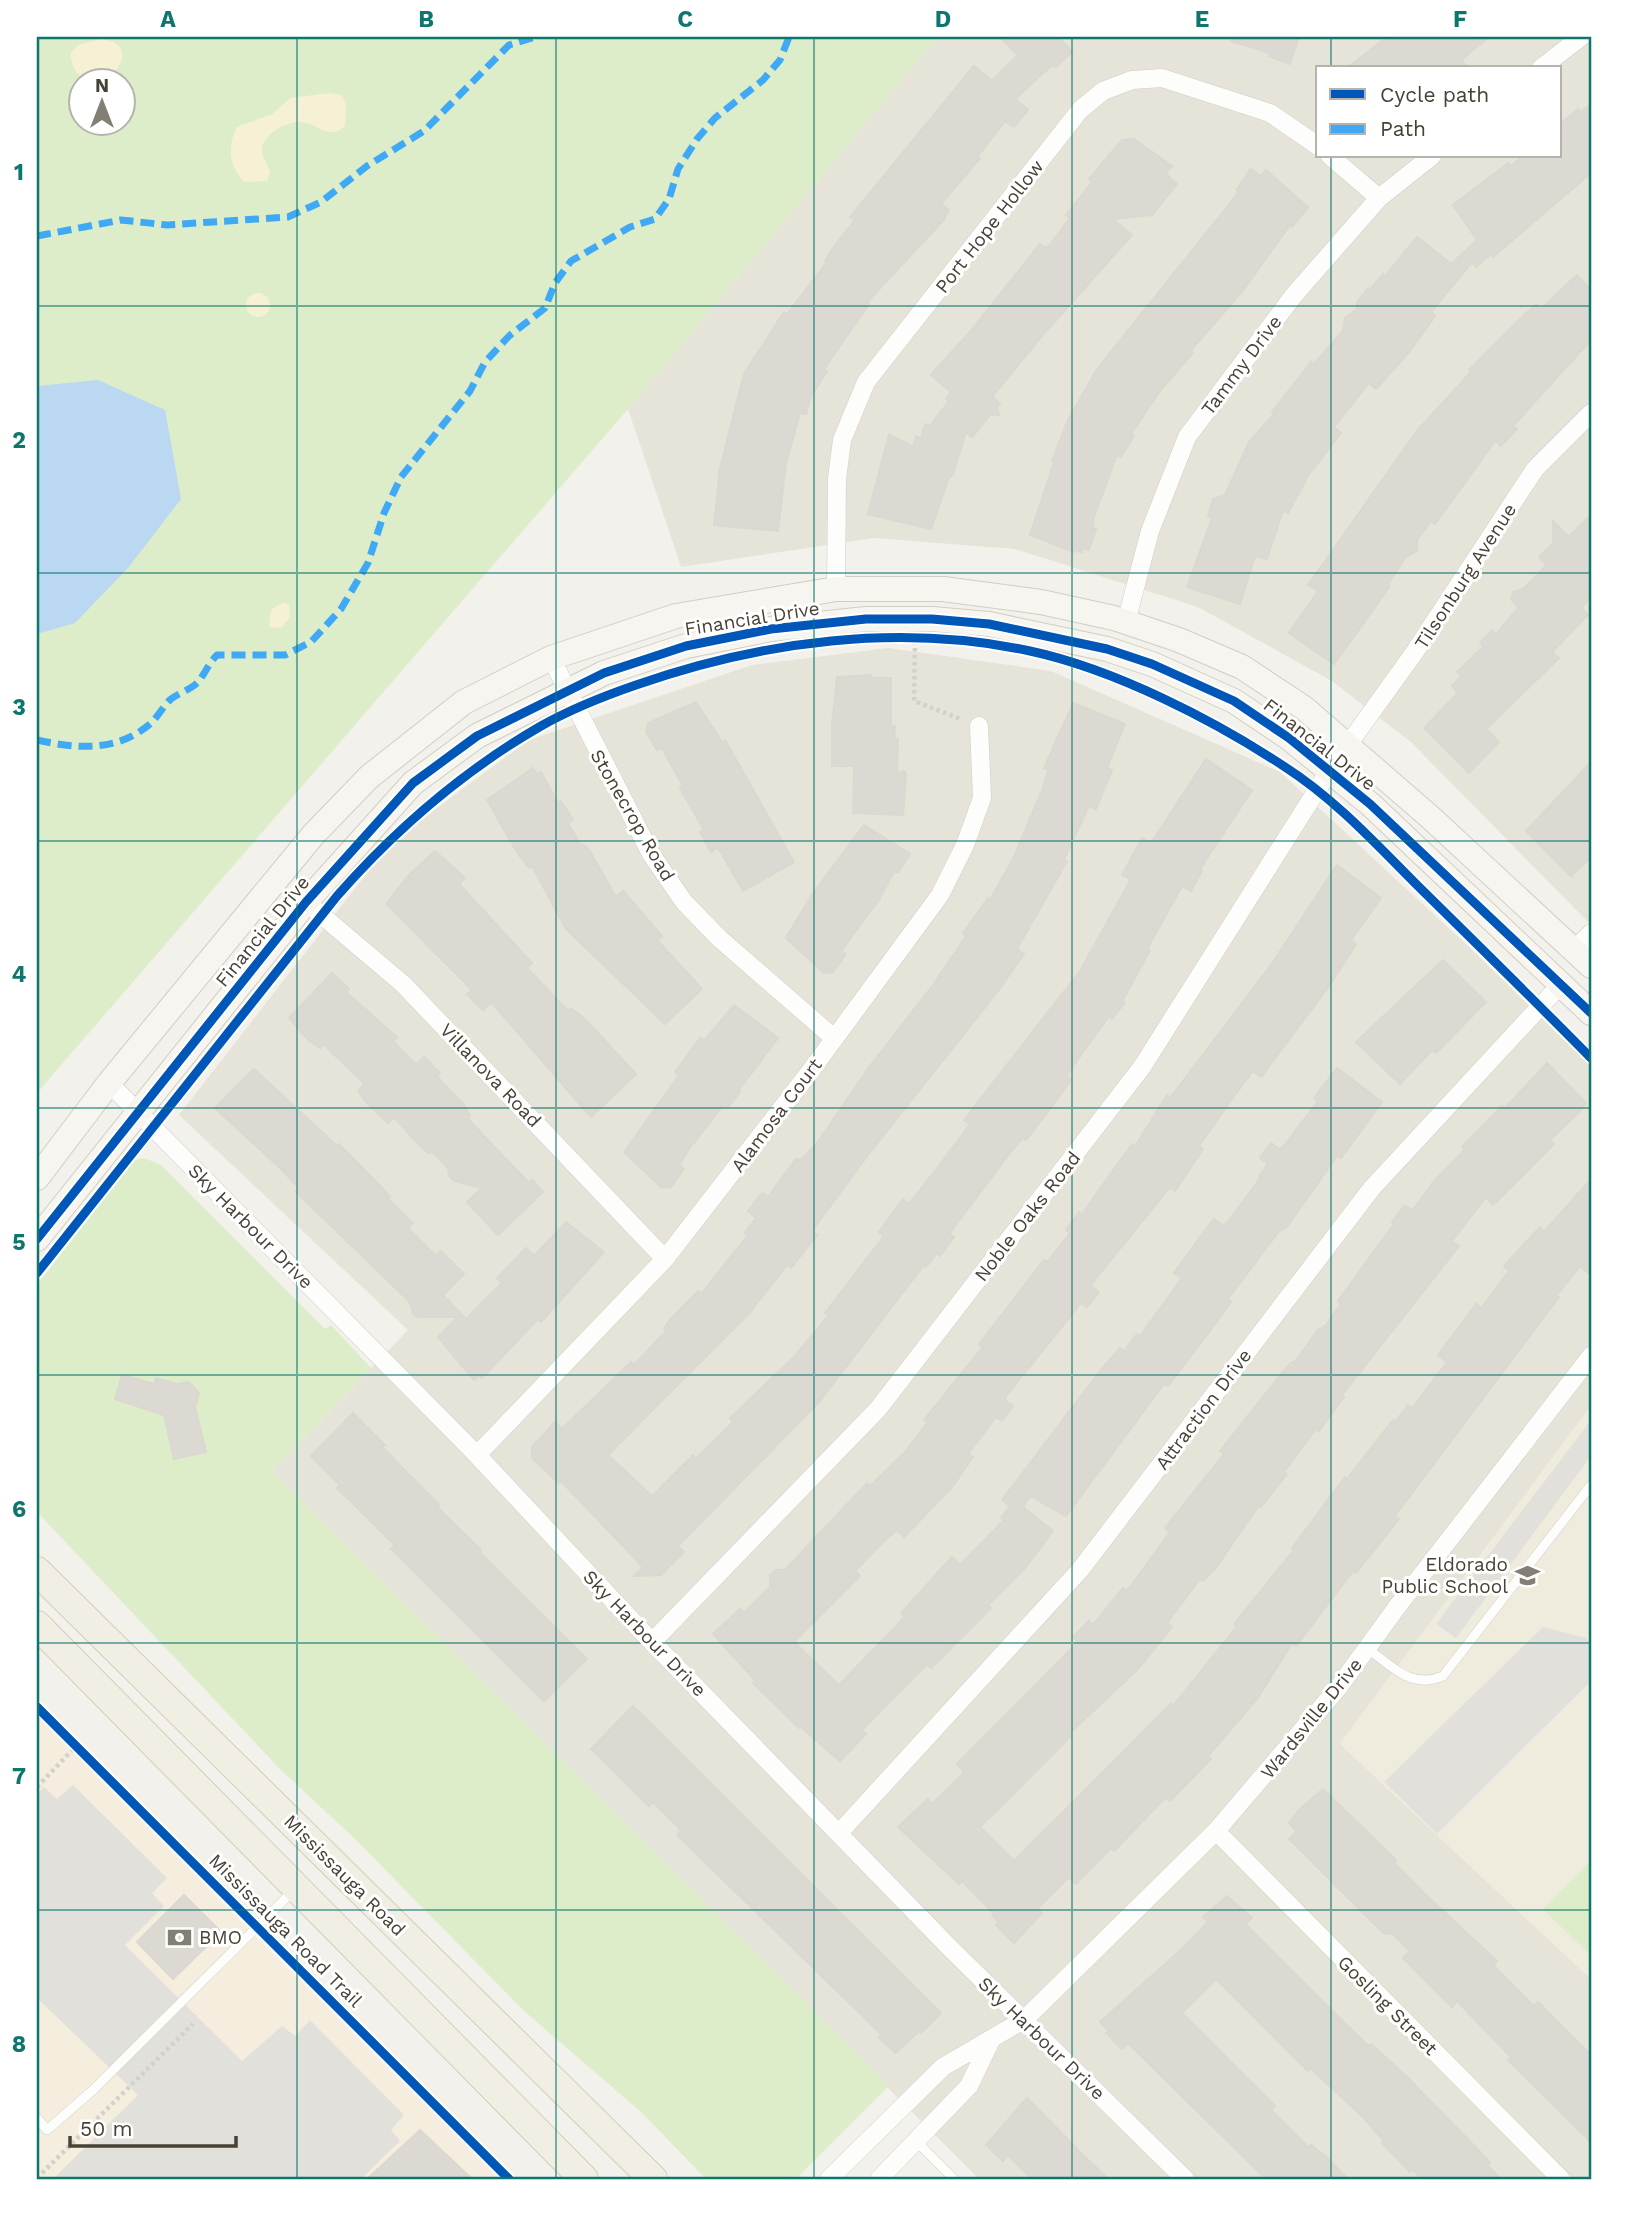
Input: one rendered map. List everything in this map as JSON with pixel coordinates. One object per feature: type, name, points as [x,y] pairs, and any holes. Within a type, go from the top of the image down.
[{"type":"main road","name":"Mississauga Road","points":[[37,1571],[653,2179]]},
{"type":"main road","points":[[37,1625],[584,2179]]},
{"type":"street","points":[[1544,66],[1581,37]]},
{"type":"street","name":"Port Hope Hollow","points":[[836,589],[837,479],[840,453],[842,440],[866,382],[1080,110],[1103,91],[1122,83],[1162,78],[1270,113],[1316,145]]},
{"type":"street","points":[[1331,158],[1379,198]]},
{"type":"street","name":"Tammy Drive","points":[[1126,622],[1150,531],[1186,437],[1294,295],[1379,198],[1429,158]]},
{"type":"street","name":"Tilsonburg Avenue","points":[[1347,746],[1414,653],[1535,469],[1591,413]]},
{"type":"street","name":"Financial Drive","points":[[37,1178],[109,1083],[313,835],[369,777],[464,702],[551,658],[676,616],[836,589],[943,589],[1041,601],[1126,622],[1179,640],[1242,667],[1304,708],[1586,949]]},
{"type":"street","name":"Financial Drive","points":[[37,1239],[306,902],[413,783],[477,736],[604,673],[686,646],[771,629],[866,619],[932,619],[989,624],[1056,636],[1152,664],[1234,701],[1370,804],[1591,1013]]},
{"type":"street","name":"Stonecrop Road","points":[[551,658],[651,854],[684,902],[720,939],[834,1038]]},
{"type":"street","name":"Alamosa Court","points":[[477,1455],[666,1259],[940,895],[965,845],[982,798],[979,726]]},
{"type":"street","name":"Noble Oaks Road","points":[[652,1642],[878,1409],[1142,1067],[1347,746]]},
{"type":"street","name":"Villanova Road","points":[[306,902],[403,984],[666,1259]]},
{"type":"street","name":"Attraction Drive","points":[[840,1832],[1080,1570],[1372,1188],[1562,983]]},
{"type":"street","name":"Sky Harbour Drive","points":[[109,1083],[477,1455],[652,1642],[840,1832],[949,1947],[1185,2179]]},
{"type":"street","name":"Wardsville Drive","points":[[829,2179],[943,2067],[990,2042],[1024,2019],[1216,1831],[1338,1688],[1591,1356]]},
{"type":"street","name":"Gosling Street","points":[[1216,1831],[1561,2179]]},
{"type":"street","points":[[879,2179],[970,2086],[990,2042]]},
{"type":"lane","points":[[1367,1648],[1410,1679],[1421,1682],[1443,1676],[1591,1485]]},
{"type":"lane","points":[[37,2118],[47,2130],[93,2090],[296,1887]]},
{"type":"lane","points":[[916,2141],[954,2179]]},
{"type":"path","points":[[915,636],[915,701],[979,726]]},
{"type":"path","points":[[903,637],[926,637]]},
{"type":"path","points":[[68,1738],[86,1756]]},
{"type":"path","points":[[37,1787],[76,1746]]},
{"type":"path","points":[[37,2178],[193,2024]]},
{"type":"shaded area","points":[[937,37],[1591,37],[1591,925],[1412,743],[1332,681],[1198,607],[1015,549],[874,538],[681,567],[628,409]]},
{"type":"shaded area","points":[[888,648],[1051,671],[1280,772],[1469,947],[1591,1066],[1591,1406],[1340,1744],[1591,1979],[1591,2179],[979,2179],[272,1471],[408,1330],[179,1115],[392,841],[529,740],[752,665]]},
{"type":"shaded area","name":"Eldorado Public School","points":[[1591,1406],[1591,1979],[1340,1744]]},
{"type":"shaded area","points":[[1591,1420],[1591,1456],[1456,1638],[1436,1624]]},
{"type":"shaded area","points":[[1543,1627],[1586,1638],[1591,1644],[1591,1681],[1437,1834],[1384,1782]]},
{"type":"shaded area","points":[[37,1716],[265,1946],[499,2179],[37,2179]]},
{"type":"shaded area","points":[[73,1785],[167,1878],[152,1893],[164,1906],[125,1945],[242,2061],[282,2026],[295,2036],[310,2020],[404,2115],[391,2130],[400,2141],[361,2179],[55,2177],[138,2095],[37,1998],[37,1794],[44,1787],[57,1799]]},
{"type":"green space","points":[[37,37],[937,37],[628,409],[37,1093]]},
{"type":"green space","points":[[144,1158],[161,1165],[325,1329],[331,1325],[371,1368],[272,1471],[889,2086],[796,2179],[731,2179],[727,2176],[723,2179],[706,2179],[641,2112],[524,2011],[354,1838],[281,1770],[37,1512],[37,1285],[134,1160]]},
{"type":"green space","points":[[1591,1860],[1591,1956],[1543,1909]]},
{"type":"sand","points":[[101,39],[111,41],[121,50],[120,63],[118,66],[73,66],[71,53],[78,45]]},
{"type":"sand","points":[[329,93],[342,95],[346,105],[345,126],[333,132],[299,122],[281,127],[265,140],[263,145],[262,151],[270,172],[267,181],[245,182],[236,170],[231,156],[237,127],[272,114],[291,98]]},
{"type":"sand","points":[[258,293],[266,297],[270,305],[266,313],[258,317],[250,313],[246,305],[250,297]]},
{"type":"sand","points":[[283,602],[289,605],[290,617],[281,628],[269,627],[271,610]]},
{"type":"water","points":[[98,380],[165,410],[181,499],[128,568],[75,623],[37,634],[37,386]]},
{"type":"building","points":[[1000,37],[1058,37],[1072,52],[1056,67],[1052,65],[1015,99],[1028,110],[1014,127],[1005,121],[978,156],[980,158],[941,204],[949,210],[943,221],[867,302],[869,304],[824,369],[827,371],[811,396],[806,414],[800,413],[786,463],[778,531],[714,525],[720,469],[744,374],[784,312],[787,314],[827,262],[825,261],[835,245],[855,220],[850,217],[974,66],[992,81],[1018,55]]},
{"type":"building","points":[[1231,37],[1299,37],[1290,64],[1269,56],[1270,53],[1231,41]]},
{"type":"building","points":[[1387,37],[1489,37],[1461,60],[1466,66],[1350,66]]},
{"type":"building","points":[[1591,104],[1591,173],[1493,257],[1491,254],[1476,267],[1472,262],[1431,312],[1435,316],[1410,351],[1376,389],[1369,383],[1334,427],[1341,433],[1308,476],[1288,513],[1283,511],[1267,559],[1255,556],[1240,604],[1187,587],[1212,518],[1208,517],[1213,499],[1225,495],[1249,442],[1275,413],[1272,412],[1311,362],[1314,364],[1343,331],[1345,318],[1357,309],[1357,302],[1368,288],[1370,290],[1383,274],[1385,276],[1417,237],[1451,264],[1477,240],[1453,205],[1508,163],[1511,166],[1521,158],[1562,158],[1562,122],[1578,109],[1581,112]]},
{"type":"building","points":[[1134,139],[1172,166],[1166,174],[1177,184],[1152,215],[1113,219],[1132,235],[1041,337],[992,397],[1000,403],[997,406],[999,415],[990,415],[972,437],[966,432],[931,529],[868,514],[889,435],[913,446],[916,436],[921,438],[925,424],[930,426],[949,401],[946,399],[951,392],[931,375],[933,372],[969,333],[1040,244],[1045,248],[1049,246],[1070,218],[1066,215],[1092,182],[1089,179],[1122,140]]},
{"type":"building","points":[[1251,169],[1261,176],[1266,170],[1308,207],[1292,227],[1290,225],[1242,292],[1191,350],[1193,353],[1160,391],[1131,434],[1134,436],[1121,457],[1117,455],[1094,517],[1092,528],[1096,529],[1089,550],[1083,548],[1082,552],[1075,549],[1074,552],[1030,535],[1054,462],[1052,461],[1068,420],[1097,369],[1239,192],[1236,190]]},
{"type":"building","points":[[1577,275],[1591,290],[1591,340],[1513,426],[1517,429],[1501,446],[1495,441],[1435,524],[1431,521],[1417,540],[1417,551],[1405,558],[1388,584],[1390,586],[1334,664],[1289,633],[1318,591],[1308,585],[1417,431],[1471,372],[1469,370],[1519,320],[1536,304],[1541,309]]},
{"type":"building","points":[[1591,515],[1591,597],[1581,608],[1588,615],[1552,652],[1559,658],[1486,729],[1499,742],[1469,773],[1424,728],[1458,693],[1452,686],[1461,676],[1457,672],[1484,646],[1480,643],[1492,630],[1496,634],[1518,608],[1511,599],[1513,592],[1523,589],[1547,565],[1539,557],[1553,543],[1553,521],[1569,537]]},
{"type":"building","points":[[871,675],[871,678],[891,678],[891,726],[895,726],[894,739],[898,739],[897,773],[904,771],[906,774],[903,815],[853,813],[854,766],[832,766],[832,724],[837,677]]},
{"type":"building","points":[[696,702],[722,742],[725,740],[794,862],[743,891],[718,847],[711,852],[700,832],[704,830],[680,788],[683,786],[662,748],[657,750],[646,732],[648,723]]},
{"type":"building","points":[[1073,703],[1125,724],[1107,768],[1112,770],[1096,809],[1089,806],[1064,859],[1067,861],[1017,949],[1024,954],[998,991],[868,1155],[812,1231],[817,1235],[791,1268],[787,1265],[750,1312],[608,1455],[652,1496],[693,1455],[696,1459],[733,1422],[730,1418],[794,1357],[829,1315],[825,1313],[884,1236],[879,1232],[903,1199],[909,1204],[938,1167],[970,1124],[964,1120],[1080,971],[1131,879],[1122,875],[1142,838],[1151,843],[1206,759],[1252,790],[1200,869],[1202,871],[1191,891],[1182,886],[1147,949],[1150,950],[1123,1000],[1125,1002],[1112,1019],[1109,1016],[1066,1076],[1071,1080],[1056,1101],[1026,1140],[1023,1138],[1010,1153],[949,1234],[954,1237],[940,1256],[937,1253],[926,1267],[924,1265],[819,1402],[678,1546],[684,1552],[661,1575],[634,1576],[643,1567],[561,1481],[559,1483],[532,1458],[532,1447],[555,1422],[562,1429],[631,1362],[634,1365],[667,1330],[664,1328],[669,1321],[698,1291],[701,1294],[748,1235],[745,1233],[756,1218],[748,1211],[762,1193],[768,1197],[796,1159],[802,1159],[817,1143],[870,1066],[933,985],[966,936],[963,933],[988,898],[990,900],[1013,859],[1043,788],[1048,770],[1044,768]]},
{"type":"building","points":[[1591,762],[1591,857],[1571,876],[1526,831]]},
{"type":"building","points":[[533,768],[537,774],[541,772],[558,803],[561,801],[573,820],[568,823],[580,844],[586,846],[591,853],[616,897],[623,891],[662,936],[657,940],[702,989],[665,1024],[566,929],[532,866],[529,868],[518,854],[487,800]]},
{"type":"building","points":[[864,825],[910,854],[898,873],[894,871],[879,900],[841,951],[846,954],[833,972],[824,973],[786,938],[811,896]]},
{"type":"building","points":[[435,851],[465,878],[459,884],[532,963],[527,968],[568,1011],[571,1008],[585,1019],[636,1074],[591,1117],[491,1002],[483,1010],[467,994],[472,990],[386,904],[409,875]]},
{"type":"building","points":[[1337,865],[1381,898],[1351,940],[1356,944],[1330,985],[1261,1077],[1253,1071],[1199,1146],[1203,1149],[1175,1191],[1170,1187],[1093,1282],[1091,1286],[1099,1292],[1087,1307],[1081,1303],[1006,1396],[1005,1400],[1013,1406],[1002,1421],[996,1417],[968,1454],[973,1457],[952,1487],[904,1537],[897,1530],[886,1539],[855,1571],[860,1576],[795,1641],[797,1645],[839,1685],[905,1617],[901,1613],[952,1557],[959,1564],[962,1563],[1004,1520],[1001,1518],[1010,1506],[1002,1500],[1100,1371],[1120,1348],[1124,1351],[1137,1334],[1140,1336],[1182,1278],[1174,1273],[1202,1234],[1214,1219],[1222,1225],[1227,1223],[1268,1164],[1260,1158],[1271,1143],[1279,1149],[1283,1147],[1318,1101],[1314,1098],[1337,1068],[1382,1102],[1341,1158],[1337,1156],[1286,1228],[1279,1231],[1228,1299],[1231,1302],[1210,1331],[1168,1386],[1164,1384],[1066,1516],[1030,1496],[1023,1507],[1053,1531],[1025,1568],[988,1605],[991,1608],[931,1668],[927,1664],[914,1677],[862,1730],[866,1734],[840,1761],[799,1728],[753,1683],[755,1680],[713,1634],[740,1609],[744,1613],[770,1587],[770,1575],[776,1570],[785,1570],[867,1483],[870,1486],[904,1453],[928,1422],[924,1420],[983,1347],[979,1344],[1044,1260],[1047,1262],[1070,1233],[1066,1230],[1079,1212],[1082,1214],[1132,1144],[1135,1146],[1167,1095],[1170,1098],[1271,965]]},
{"type":"building","points":[[1443,960],[1486,1002],[1436,1053],[1432,1050],[1400,1084],[1356,1042]]},
{"type":"building","points":[[332,973],[349,989],[346,992],[397,1037],[393,1041],[416,1065],[424,1057],[440,1073],[437,1077],[464,1105],[470,1115],[467,1118],[529,1183],[532,1180],[543,1192],[498,1235],[467,1202],[482,1188],[454,1181],[449,1176],[448,1168],[432,1151],[429,1153],[421,1147],[394,1117],[388,1123],[358,1091],[365,1084],[323,1044],[320,1048],[308,1040],[289,1018]]},
{"type":"building","points":[[734,1005],[778,1038],[728,1107],[722,1107],[689,1149],[679,1165],[684,1169],[671,1187],[662,1188],[624,1152],[679,1075],[675,1072],[700,1038],[704,1041]]},
{"type":"building","points":[[1547,1063],[1586,1103],[1550,1140],[1554,1144],[1493,1205],[1486,1197],[1452,1241],[1459,1246],[1342,1395],[1344,1397],[1319,1431],[1316,1429],[1284,1472],[1287,1474],[1261,1507],[1259,1505],[1215,1569],[1203,1581],[1200,1579],[1167,1623],[1172,1627],[1138,1669],[1069,1734],[1071,1736],[980,1827],[1014,1861],[1171,1704],[1173,1706],[1237,1626],[1234,1624],[1294,1550],[1292,1548],[1345,1477],[1347,1479],[1393,1420],[1395,1422],[1408,1405],[1412,1408],[1447,1362],[1438,1355],[1476,1304],[1481,1308],[1509,1271],[1504,1266],[1540,1227],[1544,1232],[1591,1179],[1591,1275],[1580,1266],[1557,1295],[1559,1297],[1395,1516],[1399,1519],[1356,1573],[1353,1571],[1296,1646],[1292,1643],[1257,1699],[1208,1756],[1211,1759],[1170,1801],[1166,1797],[1114,1851],[1111,1848],[1076,1884],[1069,1877],[1037,1909],[1042,1913],[1014,1943],[996,1925],[999,1922],[992,1916],[994,1914],[962,1881],[959,1884],[898,1827],[928,1799],[932,1804],[964,1773],[957,1764],[1078,1642],[1073,1637],[1089,1621],[1093,1625],[1123,1588],[1127,1591],[1170,1532],[1165,1528],[1224,1454],[1220,1451],[1286,1368],[1294,1363],[1318,1330],[1326,1325],[1341,1304],[1338,1301],[1404,1206],[1413,1210],[1434,1181],[1465,1150],[1462,1147],[1502,1106],[1505,1108]]},
{"type":"building","points":[[254,1069],[337,1146],[339,1144],[390,1196],[388,1199],[413,1223],[408,1228],[436,1256],[441,1251],[464,1274],[443,1295],[466,1319],[502,1283],[497,1278],[526,1248],[534,1256],[566,1222],[604,1252],[541,1322],[538,1319],[482,1378],[479,1375],[474,1380],[438,1337],[458,1317],[417,1317],[413,1314],[410,1302],[296,1192],[299,1188],[280,1168],[215,1108]]},
{"type":"building","points":[[122,1375],[154,1384],[156,1378],[177,1384],[189,1382],[199,1393],[195,1407],[206,1452],[174,1459],[164,1415],[115,1399]]},
{"type":"building","points":[[353,1413],[439,1505],[437,1507],[481,1550],[479,1552],[587,1659],[544,1701],[391,1549],[395,1545],[337,1488],[340,1485],[311,1456]]},
{"type":"building","points":[[633,1706],[941,2013],[921,2033],[919,2031],[895,2053],[879,2037],[881,2034],[677,1835],[681,1830],[653,1802],[649,1806],[591,1749]]},
{"type":"building","points":[[1323,1789],[1396,1860],[1394,1863],[1425,1894],[1497,1961],[1493,1965],[1534,2006],[1538,2002],[1591,2055],[1591,2142],[1508,2060],[1511,2057],[1457,2001],[1452,2007],[1403,1958],[1410,1951],[1393,1934],[1383,1933],[1289,1839],[1297,1831],[1289,1823],[1299,1810]]},
{"type":"building","name":"BMO","points":[[184,1895],[221,1932],[173,1979],[137,1942]]},
{"type":"building","points":[[1227,1896],[1252,1918],[1245,1924],[1368,2046],[1371,2044],[1406,2076],[1490,2162],[1487,2165],[1501,2179],[1422,2179],[1413,2170],[1410,2172],[1382,2143],[1384,2141],[1362,2116],[1310,2068],[1308,2071],[1216,1979],[1182,2013],[1275,2106],[1271,2110],[1308,2147],[1311,2145],[1324,2155],[1348,2179],[1266,2179],[1128,2043],[1122,2049],[1106,2033],[1109,2031],[1100,2022],[1182,1949],[1208,1922],[1203,1917]]},
{"type":"building","points":[[1027,2098],[1108,2179],[1032,2179],[1008,2155],[1003,2161],[986,2145]]},
{"type":"building","points":[[420,2130],[472,2179],[367,2179]]},
{"type":"marked path","points":[[37,236],[121,220],[167,225],[288,217],[321,202],[367,166],[424,131],[509,45],[535,37]]},
{"type":"marked path","points":[[37,740],[82,746],[124,740],[150,724],[171,699],[196,684],[217,655],[285,655],[311,642],[341,609],[368,563],[384,513],[401,477],[470,391],[485,362],[509,336],[545,308],[555,283],[571,261],[630,227],[655,219],[669,199],[678,169],[697,139],[715,118],[763,80],[780,60],[789,37]]},
{"type":"cycle path","points":[[37,1239],[306,902],[413,783],[477,736],[604,673],[686,646],[771,629],[866,619],[932,619],[989,624],[1107,649],[1152,664],[1234,701],[1289,738],[1370,804],[1591,1013]]},
{"type":"cycle path","points":[[37,1273],[337,896],[407,825],[458,782],[512,743],[541,726],[576,708],[624,689],[732,657],[831,641],[931,638],[1030,651],[1095,670],[1195,714],[1285,767],[1338,808],[1591,1058]]},
{"type":"cycle path","name":"Mississauga Road Trail","points":[[37,1707],[509,2179]]},
{"type":"place","name":"Eldorado Public School","points":[[1528,1575]]},
{"type":"place","name":"BMO","points":[[179,1937]]}]
